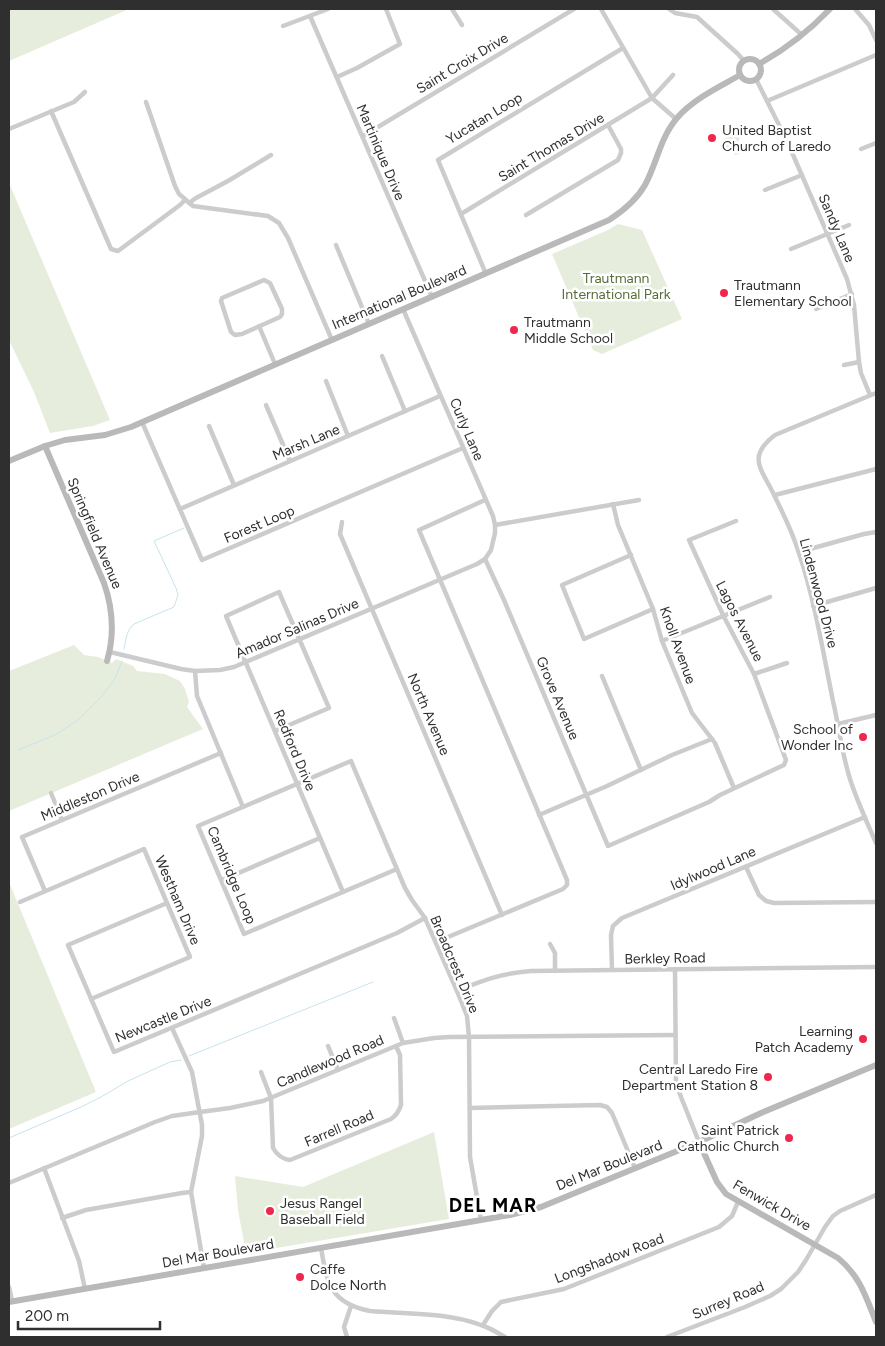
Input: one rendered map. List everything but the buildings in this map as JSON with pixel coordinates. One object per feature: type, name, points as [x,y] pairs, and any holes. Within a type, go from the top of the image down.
[{"type":"main road","points":[[759,64],[775,55],[815,25],[830,9]]},
{"type":"main road","points":[[752,59],[759,64],[761,72],[756,79],[748,80],[740,75],[740,67],[744,61],[752,59]]},
{"type":"main road","name":"International Boulevard","points":[[9,462],[45,446],[65,440],[113,433],[142,422],[609,220],[635,198],[645,185],[664,137],[676,119],[703,96],[740,75]]},
{"type":"main road","name":"Springfield Avenue","points":[[45,446],[109,597],[113,624],[112,640],[107,661]]},
{"type":"main road","name":"Del Mar Boulevard","points":[[11,1301],[510,1215],[541,1207],[699,1142],[876,1065]]},
{"type":"main road","name":"Fenwick Drive","points":[[699,1142],[717,1182],[726,1194],[838,1258],[848,1266],[863,1289],[876,1322]]},
{"type":"street","points":[[283,26],[328,9]]},
{"type":"street","points":[[337,76],[357,68],[400,44],[386,9]]},
{"type":"street","points":[[452,9],[462,26]]},
{"type":"street","name":"Saint Croix Drive","points":[[363,136],[574,9]]},
{"type":"street","points":[[601,9],[652,98],[676,119]]},
{"type":"street","points":[[669,9],[675,13],[697,17],[744,61]]},
{"type":"street","points":[[773,9],[802,35]]},
{"type":"street","points":[[855,9],[869,25],[876,40]]},
{"type":"street","name":"Martinique Drive","points":[[310,16],[432,297]]},
{"type":"street","name":"Yucatan Loop","points":[[486,274],[438,160],[623,48]]},
{"type":"street","points":[[767,101],[876,55]]},
{"type":"street","name":"Saint Thomas Drive","points":[[461,214],[652,98],[673,75]]},
{"type":"street","name":"Sandy Lane","points":[[756,79],[787,141],[847,279],[852,294],[859,362],[870,395]]},
{"type":"street","points":[[9,129],[74,102],[84,92]]},
{"type":"street","points":[[146,102],[179,194],[187,202],[198,208],[268,216],[279,223],[288,238],[332,340]]},
{"type":"street","points":[[52,111],[108,242],[111,248],[118,251],[180,206],[228,181],[270,155]]},
{"type":"street","points":[[526,215],[618,160],[621,149],[608,125]]},
{"type":"street","points":[[861,149],[876,143]]},
{"type":"street","points":[[765,190],[802,175]]},
{"type":"street","points":[[791,250],[849,225]]},
{"type":"street","points":[[336,245],[369,324]]},
{"type":"street","points":[[264,280],[270,283],[282,309],[282,314],[280,317],[259,326],[242,334],[235,335],[231,332],[221,304],[222,298],[264,280]]},
{"type":"street","points":[[816,309],[852,294]]},
{"type":"street","name":"Curly Lane","points":[[403,309],[495,525]]},
{"type":"street","points":[[259,326],[276,364]]},
{"type":"street","points":[[382,356],[405,411]]},
{"type":"street","points":[[844,365],[859,362]]},
{"type":"street","points":[[326,381],[348,436]]},
{"type":"street","name":"Lindenwood Drive","points":[[876,393],[775,435],[764,443],[759,454],[758,463],[775,495],[799,552],[813,606],[841,746],[850,780],[876,842]]},
{"type":"street","name":"Marsh Lane","points":[[180,509],[440,396]]},
{"type":"street","points":[[266,405],[290,461]]},
{"type":"street","name":"Forest Loop","points":[[142,422],[202,560],[463,448]]},
{"type":"street","points":[[209,426],[234,485]]},
{"type":"street","points":[[775,495],[876,469]]},
{"type":"street","points":[[436,942],[567,885],[567,880],[420,530],[485,500]]},
{"type":"street","points":[[485,559],[491,550],[494,540],[495,525],[639,500]]},
{"type":"street","name":"Knoll Avenue","points":[[613,504],[618,525],[653,609],[662,641],[692,714],[712,739],[734,788]]},
{"type":"street","name":"Lagos Avenue","points":[[734,788],[784,765],[786,760],[754,674],[724,617],[689,540],[736,521]]},
{"type":"street","name":"North Avenue","points":[[342,522],[340,534],[502,914]]},
{"type":"street","points":[[799,552],[876,532]]},
{"type":"street","points":[[631,555],[562,585],[584,639],[653,609]]},
{"type":"street","name":"Amador Salinas Drive","points":[[110,652],[195,671],[220,670],[234,667],[440,580],[485,559]]},
{"type":"street","name":"Grove Avenue","points":[[485,559],[608,846],[709,802],[734,788]]},
{"type":"street","points":[[813,606],[876,588]]},
{"type":"street","name":"Redford Drive","points":[[300,639],[279,592],[226,616],[343,892]]},
{"type":"street","points":[[662,641],[770,597]]},
{"type":"street","points":[[275,731],[329,708],[300,639]]},
{"type":"street","points":[[754,674],[787,663]]},
{"type":"street","points":[[195,671],[197,696],[243,807]]},
{"type":"street","points":[[602,676],[641,770]]},
{"type":"street","points":[[838,724],[876,715]]},
{"type":"street","points":[[539,815],[587,795],[672,754],[712,739]]},
{"type":"street","name":"Middleston Drive","points":[[45,891],[22,837],[221,753]]},
{"type":"street","name":"Cambridge Loop","points":[[352,761],[198,826],[244,934],[397,869]]},
{"type":"street","name":"Broadcrest Drive","points":[[352,761],[397,869],[412,900],[425,918],[467,1016],[471,1163],[480,1220]]},
{"type":"street","points":[[51,793],[62,820]]},
{"type":"street","name":"Idylwood Lane","points":[[612,970],[612,935],[614,926],[622,918],[865,817]]},
{"type":"street","points":[[222,880],[320,838]]},
{"type":"street","name":"Westham Drive","points":[[20,902],[144,849],[190,957],[91,999]]},
{"type":"street","points":[[746,866],[759,895],[774,903],[876,902]]},
{"type":"street","name":"Newcastle Drive","points":[[167,903],[68,945],[114,1052],[397,933],[425,918]]},
{"type":"street","points":[[550,944],[555,953],[556,971]]},
{"type":"street","name":"Berkley Road","points":[[457,991],[480,981],[508,973],[531,971],[876,967]]},
{"type":"street","name":"Fenwick Drive","points":[[675,969],[676,1082],[699,1142]]},
{"type":"street","points":[[394,1018],[403,1043]]},
{"type":"street","points":[[172,1028],[192,1072],[200,1112],[202,1132],[191,1192],[204,1268]]},
{"type":"street","name":"Candlewood Road","points":[[9,1183],[155,1122],[172,1116],[244,1106],[271,1098],[403,1043],[434,1038],[675,1035]]},
{"type":"street","points":[[328,1046],[338,1070]]},
{"type":"street","name":"Farrell Road","points":[[271,1098],[273,1148],[280,1158],[286,1160],[296,1158],[383,1122],[396,1115],[400,1105],[400,1055],[396,1046]]},
{"type":"street","points":[[261,1072],[271,1098]]},
{"type":"street","points":[[470,1108],[600,1104],[607,1107],[612,1113],[634,1168]]},
{"type":"street","points":[[44,1168],[79,1261],[85,1289]]},
{"type":"street","points":[[62,1218],[86,1210],[191,1192]]},
{"type":"street","name":"Surrey Road","points":[[667,1337],[770,1296],[781,1289],[798,1272],[824,1226],[833,1216],[840,1210],[876,1195]]},
{"type":"street","name":"Longshadow Road","points":[[483,1326],[492,1311],[501,1302],[564,1289],[719,1227],[732,1216],[738,1202]]},
{"type":"street","points":[[321,1248],[325,1273],[333,1291],[350,1306],[370,1311],[446,1316],[483,1326],[506,1337]]},
{"type":"street","points":[[9,1287],[11,1301]]},
{"type":"street","points":[[347,1337],[344,1327],[350,1306]]},
{"type":"green space","points":[[9,9],[129,9],[9,61]]},
{"type":"green space","points":[[733,127],[743,134],[735,146],[741,150],[739,154],[735,155],[721,144]]},
{"type":"green space","points":[[9,183],[110,420],[93,426],[50,433],[34,392],[9,340]]},
{"type":"green space","name":"Trautmann International Park","points":[[618,224],[642,230],[682,319],[602,354],[593,350],[552,254]]},
{"type":"green space","points":[[74,645],[84,655],[98,657],[112,663],[116,659],[133,666],[137,671],[165,674],[180,681],[189,702],[187,707],[203,729],[9,811],[9,671]]},
{"type":"green space","points":[[9,882],[96,1092],[9,1129]]},
{"type":"green space","points":[[434,1132],[449,1219],[246,1253],[238,1210],[235,1176],[303,1187]]},
{"type":"waterway","points":[[124,649],[128,633],[134,624],[174,607],[178,595],[176,588],[154,541],[184,528]]},
{"type":"waterway","points":[[18,750],[55,735],[78,720],[101,697],[115,679],[122,661]]},
{"type":"waterway","points":[[189,1056],[373,982]]},
{"type":"waterway","points":[[9,1138],[81,1107],[128,1081],[170,1062],[181,1060]]},
{"type":"place","name":"United Baptist Church of Laredo","points":[[712,138]]},
{"type":"place","name":"Trautmann Elementary School","points":[[724,293]]},
{"type":"place","name":"Trautmann Middle School","points":[[514,330]]},
{"type":"place","name":"School of Wonder Inc","points":[[863,737]]},
{"type":"place","name":"Learning Patch Academy","points":[[863,1039]]},
{"type":"place","name":"Central Laredo Fire Department Station 8","points":[[768,1077]]},
{"type":"place","name":"Saint Patrick Catholic Church","points":[[789,1138]]},
{"type":"place","name":"Jesus Rangel Baseball Field","points":[[270,1211]]},
{"type":"place","name":"Caffe Dolce North","points":[[300,1277]]},
{"type":"district","name":"DEL MAR","points":[[493,1205]]}]
